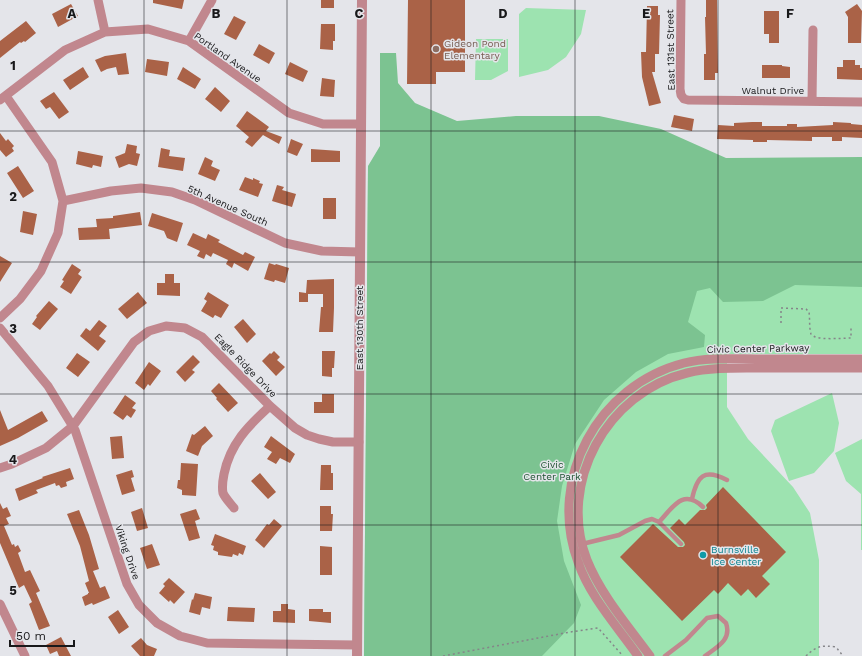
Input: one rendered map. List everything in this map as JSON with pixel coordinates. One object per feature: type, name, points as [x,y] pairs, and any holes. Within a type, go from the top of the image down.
[{"type":"street","points":[[98,0],[104,32]]},
{"type":"street","points":[[189,41],[212,0]]},
{"type":"street","name":"East 130th Street","points":[[357,656],[362,0]]},
{"type":"street","name":"East 131st Street","points":[[681,0],[680,89],[681,95],[684,99]]},
{"type":"street","name":"Portland Avenue","points":[[3,98],[65,50],[104,32],[148,29],[189,41],[288,113],[323,124],[361,124]]},
{"type":"street","points":[[812,101],[813,30]]},
{"type":"street","points":[[0,318],[20,299],[41,271],[58,233],[63,201],[52,162],[3,98]]},
{"type":"street","name":"Walnut Drive","points":[[684,99],[862,102]]},
{"type":"street","name":"5th Avenue South","points":[[63,201],[111,191],[141,188],[172,192],[195,200],[285,243],[322,251],[360,252]]},
{"type":"street","name":"Eagle Ridge Drive","points":[[0,468],[46,448],[73,426],[134,342],[149,331],[166,326],[185,328],[202,337],[270,406],[295,428],[307,435],[319,439],[333,442],[359,442]]},
{"type":"street","name":"Viking Drive","points":[[0,328],[48,386],[73,426],[127,584],[139,605],[157,623],[180,636],[207,643],[357,645]]},
{"type":"street","name":"Civic Center Parkway","points":[[638,656],[591,591],[572,546],[569,526],[569,503],[573,477],[581,453],[591,432],[607,411],[625,393],[643,380],[674,366],[704,360],[862,359]]},
{"type":"street","name":"Civic Center Parkway","points":[[650,656],[600,586],[587,560],[582,544],[579,525],[578,504],[582,479],[590,457],[600,438],[615,417],[631,401],[648,389],[677,376],[706,370],[734,368],[862,368]]},
{"type":"street","points":[[234,508],[223,492],[223,480],[226,466],[236,443],[243,432],[270,406]]},
{"type":"street","points":[[0,604],[25,656]]},
{"type":"lane","points":[[692,499],[698,480],[705,475],[712,474],[727,480]]},
{"type":"lane","points":[[659,522],[677,502],[684,498],[696,500],[704,507]]},
{"type":"lane","points":[[572,546],[619,535],[648,519],[654,519],[659,522],[681,544]]},
{"type":"lane","points":[[665,656],[686,640],[708,618],[718,616],[726,623],[728,634],[725,640],[704,656]]},
{"type":"path","points":[[781,323],[781,308],[806,309],[809,312],[810,332],[813,336],[820,338],[851,338],[851,328]]},
{"type":"path","points":[[443,656],[598,628],[624,656]]},
{"type":"path","points":[[806,656],[813,649],[825,645],[836,647],[843,656]]},
{"type":"green space","points":[[526,8],[586,10],[581,34],[566,57],[548,70],[519,77],[519,14]]},
{"type":"green space","points":[[476,39],[508,39],[508,71],[491,80],[475,80]]},
{"type":"green space","name":"Civic Center Park","points":[[380,53],[396,53],[398,83],[415,103],[457,121],[516,116],[599,116],[661,129],[726,158],[862,157],[862,287],[795,285],[763,301],[723,302],[710,288],[697,291],[688,322],[705,335],[704,347],[668,354],[636,372],[604,400],[575,444],[562,486],[557,521],[564,561],[581,605],[574,623],[542,656],[364,656],[368,166],[380,146]]},
{"type":"green space","name":"Civic Center Park","points":[[368,166],[862,173],[862,354],[727,354],[727,407],[748,439],[793,487],[810,513],[819,560],[819,656],[364,656]]},
{"type":"green space","points":[[832,393],[839,423],[834,451],[814,473],[789,481],[771,431],[775,420]]},
{"type":"green space","points":[[862,439],[861,550],[861,494],[846,481],[835,453]]},
{"type":"building","points":[[153,0],[184,0],[182,9],[153,3]]},
{"type":"building","points":[[321,0],[334,0],[334,8],[321,8]]},
{"type":"building","name":"Gideon Pond Elementary","points":[[408,0],[465,0],[465,72],[436,72],[436,84],[407,84]]},
{"type":"building","points":[[706,0],[717,0],[718,73],[715,73],[715,80],[704,80],[704,54],[706,54]]},
{"type":"building","points":[[71,4],[78,16],[58,27],[52,14]]},
{"type":"building","points":[[857,4],[862,11],[861,43],[848,43],[848,17],[845,12]]},
{"type":"building","points":[[647,6],[658,6],[658,15],[660,15],[659,54],[655,54],[655,72],[652,72],[661,103],[649,106],[642,77],[641,52],[646,52]]},
{"type":"building","points":[[764,11],[779,11],[779,43],[769,43],[769,34],[764,34]]},
{"type":"building","points":[[234,16],[246,22],[236,40],[224,34]]},
{"type":"building","points":[[26,21],[36,33],[25,42],[20,42],[0,58],[0,41]]},
{"type":"building","points":[[321,24],[335,24],[335,41],[333,41],[333,50],[320,49]]},
{"type":"building","points":[[259,44],[275,53],[269,64],[253,55]]},
{"type":"building","points":[[126,53],[129,74],[118,75],[116,67],[101,72],[95,60],[105,56]]},
{"type":"building","points":[[147,59],[169,62],[167,76],[145,72]]},
{"type":"building","points":[[843,60],[855,60],[855,65],[860,65],[860,68],[862,68],[862,80],[837,79],[837,67],[843,67]]},
{"type":"building","points":[[290,62],[308,71],[303,82],[285,74]]},
{"type":"building","points":[[762,65],[782,65],[790,67],[790,78],[762,78]]},
{"type":"building","points":[[83,67],[89,77],[70,90],[63,80]]},
{"type":"building","points":[[183,67],[201,79],[195,89],[177,79]]},
{"type":"building","points":[[322,78],[335,80],[334,97],[320,96]]},
{"type":"building","points":[[215,87],[230,101],[221,112],[205,99]]},
{"type":"building","points":[[54,92],[69,112],[59,119],[50,107],[46,109],[40,101]]},
{"type":"building","points":[[247,111],[269,127],[266,131],[282,137],[279,144],[263,135],[252,147],[245,142],[249,137],[236,126]]},
{"type":"building","points":[[674,115],[694,119],[692,131],[671,127]]},
{"type":"building","points":[[762,122],[762,126],[787,126],[787,124],[797,124],[797,127],[833,125],[833,122],[851,123],[862,125],[862,138],[842,137],[842,141],[832,141],[832,137],[812,137],[812,141],[767,140],[767,142],[717,139],[718,125],[734,126],[734,123]]},
{"type":"building","points":[[0,133],[6,141],[8,139],[14,146],[12,148],[14,151],[6,157],[0,150]]},
{"type":"building","points":[[291,139],[303,144],[297,156],[287,152]]},
{"type":"building","points":[[127,144],[137,146],[136,153],[140,154],[137,166],[129,164],[119,168],[115,157],[125,153]]},
{"type":"building","points":[[161,148],[170,150],[169,156],[185,158],[183,171],[158,167]]},
{"type":"building","points":[[311,149],[340,151],[340,162],[311,162]]},
{"type":"building","points":[[78,151],[103,156],[101,167],[93,165],[92,168],[76,164]]},
{"type":"building","points":[[205,157],[213,161],[211,166],[220,170],[215,181],[198,174]]},
{"type":"building","points":[[18,166],[34,191],[23,198],[7,173]]},
{"type":"building","points":[[245,177],[253,180],[253,178],[260,181],[259,183],[263,184],[258,197],[239,190]]},
{"type":"building","points":[[277,185],[284,187],[282,190],[296,194],[292,207],[272,201]]},
{"type":"building","points":[[323,198],[336,198],[336,219],[323,219]]},
{"type":"building","points":[[23,211],[37,214],[33,235],[20,232]]},
{"type":"building","points":[[140,212],[142,225],[109,229],[110,239],[79,240],[78,228],[97,227],[96,219],[113,218],[113,216]]},
{"type":"building","points":[[152,213],[183,223],[177,242],[167,238],[164,231],[148,226]]},
{"type":"building","points":[[193,233],[206,239],[208,234],[220,240],[218,242],[243,255],[245,252],[255,257],[248,271],[234,263],[232,268],[226,264],[228,260],[213,253],[211,257],[206,254],[204,259],[197,256],[200,251],[187,245]]},
{"type":"building","points":[[0,256],[12,263],[0,282]]},
{"type":"building","points":[[269,263],[289,268],[285,283],[264,279]]},
{"type":"building","points":[[72,264],[81,270],[78,274],[82,277],[71,294],[60,287],[64,281],[62,280]]},
{"type":"building","points":[[165,274],[174,274],[174,283],[180,283],[180,296],[157,295],[157,283],[165,283]]},
{"type":"building","points":[[334,279],[333,332],[319,332],[321,307],[323,307],[323,294],[308,294],[308,302],[299,302],[299,292],[306,293],[307,280]]},
{"type":"building","points":[[138,292],[147,303],[127,319],[118,309]]},
{"type":"building","points":[[208,292],[229,305],[221,318],[215,315],[213,318],[201,311],[207,301],[204,299]]},
{"type":"building","points":[[49,301],[58,309],[40,330],[32,324],[37,317],[36,316]]},
{"type":"building","points":[[243,319],[256,334],[247,343],[234,327]]},
{"type":"building","points":[[99,320],[107,326],[99,336],[106,341],[98,351],[80,336],[86,328],[90,331]]},
{"type":"building","points":[[274,351],[280,357],[277,360],[285,367],[276,376],[262,361]]},
{"type":"building","points":[[322,351],[335,351],[332,377],[322,376]]},
{"type":"building","points":[[77,353],[90,362],[78,377],[66,368]]},
{"type":"building","points":[[193,355],[200,362],[192,370],[195,372],[185,382],[176,372]]},
{"type":"building","points":[[149,362],[161,371],[150,386],[148,384],[144,390],[135,383]]},
{"type":"building","points":[[219,383],[238,403],[228,412],[211,391]]},
{"type":"building","points":[[322,394],[334,394],[334,413],[314,413],[314,402],[322,402]]},
{"type":"building","points":[[125,395],[136,403],[132,408],[136,410],[131,418],[127,415],[123,420],[113,413]]},
{"type":"building","points":[[0,410],[8,430],[42,411],[48,421],[18,438],[0,446]]},
{"type":"building","points":[[205,426],[213,436],[202,446],[198,456],[186,451],[192,434],[194,435]]},
{"type":"building","points":[[122,436],[124,458],[112,459],[110,437]]},
{"type":"building","points":[[271,436],[295,454],[290,463],[280,458],[276,464],[267,459],[272,452],[264,447]]},
{"type":"building","points":[[181,463],[198,464],[196,496],[182,495],[182,490],[177,488],[178,480],[180,480]]},
{"type":"building","points":[[321,465],[331,465],[331,473],[333,473],[333,490],[320,490]]},
{"type":"building","points":[[70,468],[74,479],[66,482],[67,486],[61,488],[59,485],[56,486],[55,483],[36,490],[38,493],[19,501],[15,489],[43,478],[42,477]]},
{"type":"building","points":[[132,470],[134,477],[131,478],[135,491],[122,495],[116,475]]},
{"type":"building","points":[[260,473],[276,492],[268,499],[251,481]]},
{"type":"building","name":"Burnsville Ice Center","points":[[723,487],[786,552],[762,576],[770,584],[756,598],[748,589],[741,596],[728,583],[718,594],[714,590],[682,621],[620,557],[653,524],[678,547],[683,547],[685,545],[684,542],[670,528],[679,519],[685,525],[700,510],[705,510],[707,508],[706,505]]},
{"type":"building","points":[[0,503],[3,509],[7,507],[11,516],[6,518],[9,524],[4,526],[12,545],[14,544],[15,547],[18,545],[21,551],[18,553],[25,572],[30,570],[40,591],[36,593],[50,626],[39,630],[29,604],[32,602],[24,585],[19,588],[0,543]]},
{"type":"building","points":[[320,506],[331,506],[331,514],[333,514],[332,531],[320,531]]},
{"type":"building","points":[[142,508],[148,528],[137,531],[131,512]]},
{"type":"building","points":[[196,509],[200,519],[195,521],[200,538],[189,541],[180,514]]},
{"type":"building","points":[[79,510],[89,535],[99,569],[93,571],[100,588],[105,586],[110,598],[93,605],[92,603],[85,606],[82,597],[89,593],[85,583],[89,581],[80,546],[67,514]]},
{"type":"building","points":[[274,519],[282,526],[264,548],[255,540],[267,524],[269,525]]},
{"type":"building","points":[[215,534],[246,546],[243,555],[239,553],[238,556],[233,554],[232,557],[218,555],[218,552],[213,550],[214,546],[211,545]]},
{"type":"building","points":[[152,544],[160,565],[147,569],[140,548]]},
{"type":"building","points":[[320,546],[332,547],[332,575],[320,575]]},
{"type":"building","points":[[169,578],[185,592],[174,604],[170,600],[169,602],[159,593],[165,586],[163,584]]},
{"type":"building","points":[[195,593],[212,597],[210,609],[202,607],[200,615],[189,612]]},
{"type":"building","points":[[281,604],[288,604],[288,609],[295,610],[295,623],[273,622],[273,611],[281,611]]},
{"type":"building","points":[[228,607],[255,608],[254,622],[227,621]]},
{"type":"building","points":[[309,609],[323,609],[323,612],[331,612],[331,623],[309,621]]},
{"type":"building","points":[[118,610],[129,627],[119,634],[108,617]]},
{"type":"building","points":[[61,637],[71,656],[59,656],[57,651],[50,654],[46,645]]},
{"type":"building","points":[[141,638],[147,645],[157,649],[154,656],[140,656],[131,646]]},
{"type":"place","name":"Gideon Pond Elementary","points":[[436,49]]},
{"type":"place","name":"Burnsville Ice Center","points":[[703,555]]}]
